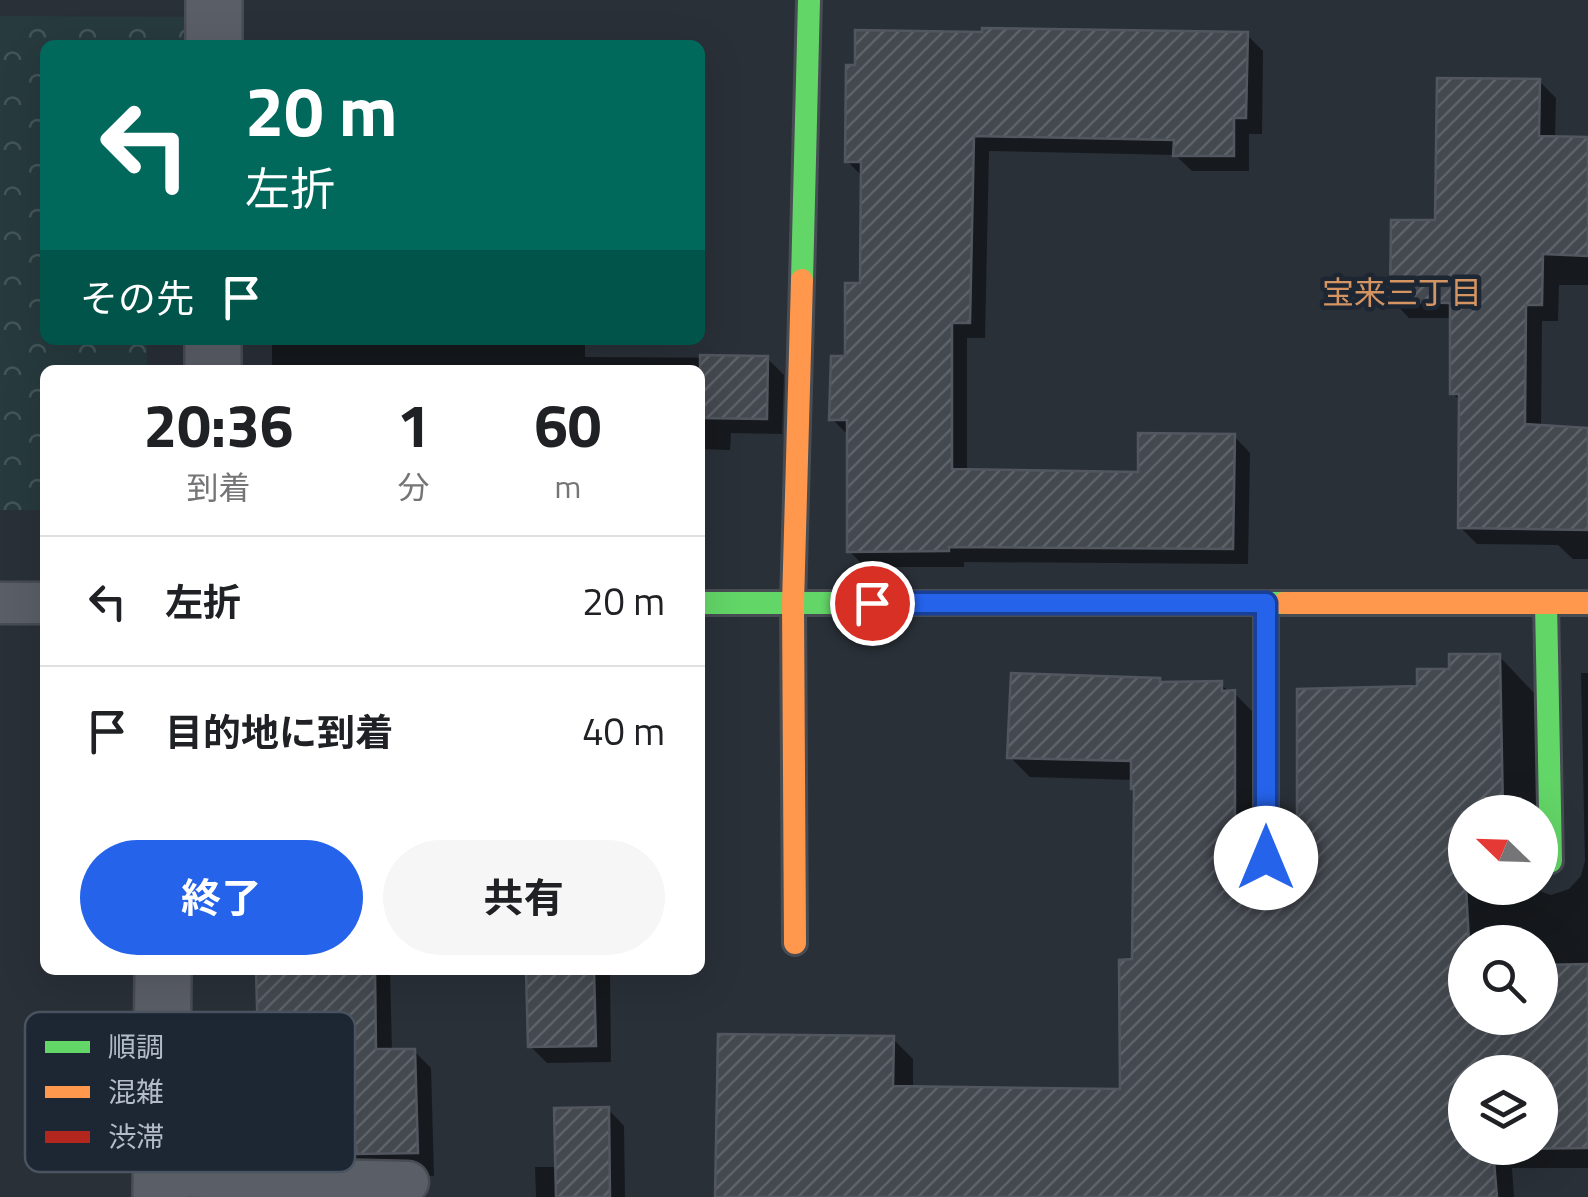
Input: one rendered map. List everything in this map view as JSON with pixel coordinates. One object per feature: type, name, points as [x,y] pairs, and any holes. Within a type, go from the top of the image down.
[{"type":"street","points":[[214,0],[214,40]]},
{"type":"street","points":[[796,943],[793,603],[809,0]]},
{"type":"street","points":[[705,603],[1588,603]]},
{"type":"street","points":[[1266,603],[1266,858]]},
{"type":"street","points":[[1546,603],[1550,795]]},
{"type":"street","points":[[163,975],[163,1012]]},
{"type":"lane","points":[[0,603],[40,602]]},
{"type":"lane","points":[[161,1186],[408,1182]]},
{"type":"green space","points":[[0,16],[189,17],[189,40],[40,40],[40,345],[147,345],[147,365],[40,365],[40,510],[0,510]]},
{"type":"building","points":[[982,28],[1248,32],[1246,118],[1234,118],[1234,156],[1173,156],[1174,140],[974,136],[970,323],[952,323],[952,469],[1138,472],[1138,433],[1235,434],[1233,549],[949,547],[949,551],[847,552],[847,420],[829,420],[831,356],[845,356],[845,283],[860,283],[861,162],[845,162],[846,65],[855,65],[855,30],[982,32]]},
{"type":"building","points":[[1437,78],[1540,79],[1539,136],[1588,137],[1588,256],[1543,254],[1542,305],[1526,305],[1525,424],[1588,428],[1588,530],[1458,528],[1459,394],[1450,394],[1450,303],[1390,302],[1391,220],[1435,220]]},
{"type":"building","points":[[700,355],[768,356],[767,419],[705,418],[705,365],[700,365]]},
{"type":"building","points":[[1449,654],[1500,654],[1503,795],[1448,795],[1448,905],[1467,905],[1468,925],[1448,925],[1448,1035],[1558,1035],[1558,965],[1588,964],[1588,1148],[1558,1148],[1558,1055],[1448,1055],[1448,1165],[1494,1165],[1497,1197],[715,1197],[718,1034],[894,1036],[893,1086],[1120,1089],[1119,960],[1132,959],[1131,761],[1007,758],[1011,673],[1160,678],[1160,682],[1222,681],[1222,691],[1235,690],[1235,859],[1239,873],[1250,884],[1267,889],[1282,884],[1293,873],[1297,859],[1297,689],[1417,686],[1417,669],[1449,669]]},
{"type":"building","points":[[256,975],[375,975],[376,1049],[415,1049],[418,1153],[357,1154],[355,1012],[257,1012]]},
{"type":"building","points":[[526,975],[594,975],[596,1046],[528,1047]]},
{"type":"building","points":[[609,1107],[610,1197],[556,1197],[554,1108]]},
{"type":"traffic: fast","points":[[802,280],[809,0]]},
{"type":"traffic: fast","points":[[705,603],[1284,603]]},
{"type":"traffic: fast","points":[[1546,603],[1550,795]]},
{"type":"traffic: slow","points":[[795,943],[793,603],[802,280]]},
{"type":"traffic: slow","points":[[1284,603],[1588,603]]},
{"type":"traffic: jam","points":[[1266,603],[1266,858]]},
{"type":"district","name":"宝来三丁目","points":[[1402,292]]},
{"type":"route","points":[[872,603],[1266,603],[1266,858]]}]
